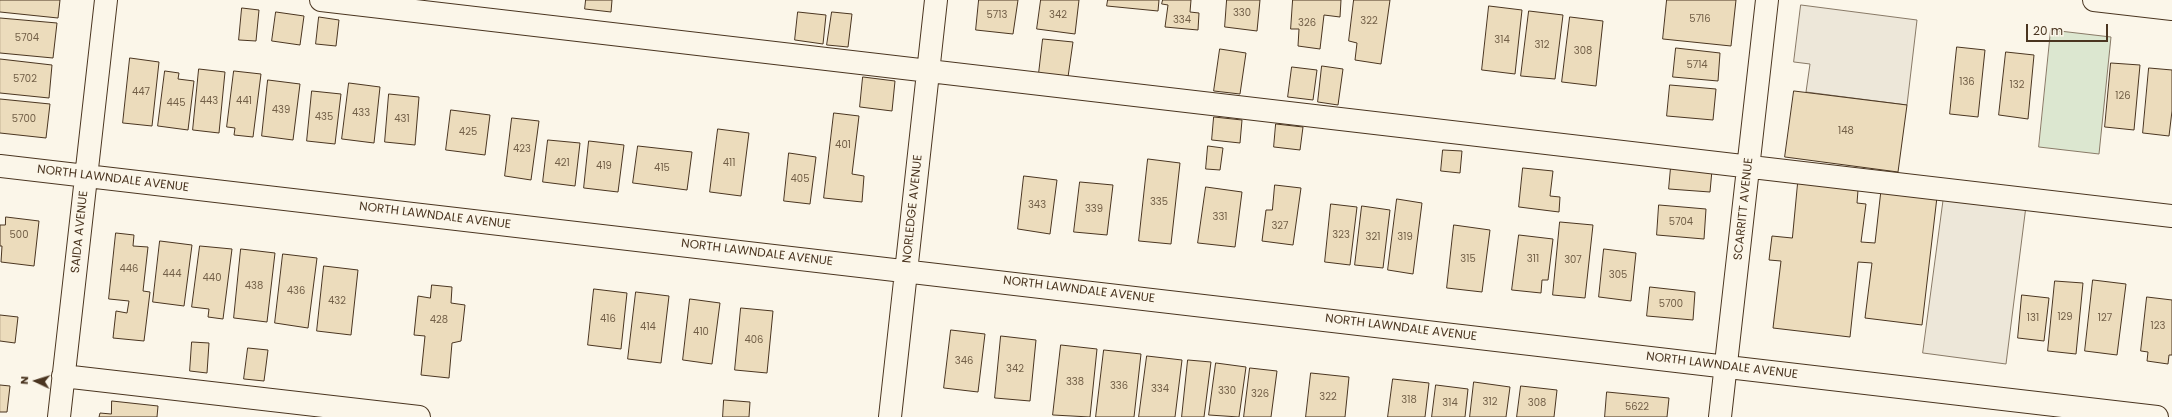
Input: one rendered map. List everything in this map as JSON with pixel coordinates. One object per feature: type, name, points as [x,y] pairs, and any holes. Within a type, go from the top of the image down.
[{"type":"street","name":"SAIDA AVENUE","points":[[59,417],[106,0]]},
{"type":"street","points":[[321,0],[2172,216]]},
{"type":"street","name":"NORLEDGE AVENUE","points":[[890,417],[936,0]]},
{"type":"street","name":"SCARRITT AVENUE","points":[[1720,417],[1767,0]]},
{"type":"street","points":[[2094,0],[2172,9]]},
{"type":"street","name":"NORTH LAWNDALE AVENUE","points":[[0,166],[906,270],[2157,417]]},
{"type":"street","points":[[64,376],[419,417]]},
{"type":"green space","points":[[2051,30],[2111,37],[2099,154],[2039,147]]},
{"type":"shaded area","points":[[1801,5],[1917,20],[1907,105],[1806,92],[1810,64],[1794,62]]},
{"type":"shaded area","points":[[1944,196],[2026,206],[2006,364],[1923,353]]},
{"type":"building","points":[[0,0],[60,0],[58,18],[0,12]]},
{"type":"building","points":[[586,0],[612,0],[611,12],[585,9]]},
{"type":"building","points":[[979,0],[1018,0],[1013,34],[976,30]]},
{"type":"building","points":[[1041,0],[1079,0],[1075,34],[1037,29]]},
{"type":"building","points":[[1108,0],[1159,0],[1158,11],[1107,6]]},
{"type":"building","points":[[1163,0],[1191,0],[1190,12],[1199,13],[1198,30],[1165,27],[1168,5],[1162,4]]},
{"type":"building","points":[[1227,0],[1260,0],[1257,31],[1225,27]]},
{"type":"building","points":[[1293,0],[1341,0],[1340,17],[1324,15],[1320,49],[1298,46],[1299,29],[1291,29]]},
{"type":"building","points":[[1354,0],[1390,0],[1381,64],[1355,60],[1357,43],[1349,41]]},
{"type":"building","points":[[1667,0],[1736,0],[1731,46],[1663,39]]},
{"type":"building","points":[[1489,6],[1522,10],[1515,74],[1482,70]]},
{"type":"building","points":[[242,8],[259,10],[256,41],[239,40]]},
{"type":"building","points":[[1529,11],[1563,15],[1555,79],[1521,76]]},
{"type":"building","points":[[276,12],[304,16],[300,45],[272,41]]},
{"type":"building","points":[[798,12],[826,15],[823,44],[795,40]]},
{"type":"building","points":[[832,12],[852,14],[848,47],[827,45]]},
{"type":"building","points":[[319,17],[339,20],[336,46],[316,44]]},
{"type":"building","points":[[1570,17],[1603,21],[1596,86],[1562,82]]},
{"type":"building","points":[[0,18],[57,23],[53,58],[0,53]]},
{"type":"building","points":[[1043,39],[1073,42],[1068,77],[1039,73]]},
{"type":"building","points":[[1957,47],[1985,50],[1978,117],[1950,114]]},
{"type":"building","points":[[1676,48],[1720,53],[1718,81],[1673,77]]},
{"type":"building","points":[[1220,49],[1246,53],[1240,94],[1214,91]]},
{"type":"building","points":[[2006,52],[2034,55],[2028,119],[1999,115]]},
{"type":"building","points":[[130,58],[159,62],[152,126],[123,123]]},
{"type":"building","points":[[0,59],[52,65],[49,98],[0,93]]},
{"type":"building","points":[[2111,63],[2140,65],[2134,130],[2105,127]]},
{"type":"building","points":[[1322,66],[1343,69],[1338,105],[1318,102]]},
{"type":"building","points":[[1292,67],[1317,70],[1313,100],[1288,97]]},
{"type":"building","points":[[2149,68],[2172,70],[2172,111],[2169,136],[2143,133]]},
{"type":"building","points":[[199,69],[225,72],[219,133],[193,130]]},
{"type":"building","points":[[165,71],[179,73],[178,79],[194,81],[188,130],[158,126]]},
{"type":"building","points":[[234,71],[261,74],[253,137],[234,135],[235,128],[227,127]]},
{"type":"building","points":[[863,77],[895,81],[892,111],[860,107]]},
{"type":"building","points":[[268,80],[300,84],[293,140],[262,136]]},
{"type":"building","points":[[349,83],[380,87],[374,143],[342,139]]},
{"type":"building","points":[[1670,85],[1716,89],[1713,120],[1667,116]]},
{"type":"building","points":[[312,91],[341,94],[335,144],[307,141]]},
{"type":"building","points":[[1794,91],[1907,105],[1898,172],[1785,157]]},
{"type":"building","points":[[389,94],[419,97],[415,145],[385,142]]},
{"type":"building","points":[[0,99],[50,104],[46,138],[0,133]]},
{"type":"building","points":[[451,110],[490,115],[485,155],[446,150]]},
{"type":"building","points":[[834,113],[859,116],[852,174],[864,176],[862,202],[824,198]]},
{"type":"building","points":[[1214,117],[1242,120],[1240,143],[1212,140]]},
{"type":"building","points":[[512,118],[539,121],[531,180],[505,176]]},
{"type":"building","points":[[1276,124],[1303,127],[1300,150],[1274,147]]},
{"type":"building","points":[[718,129],[749,133],[741,196],[710,192]]},
{"type":"building","points":[[548,140],[580,143],[575,186],[543,182]]},
{"type":"building","points":[[589,141],[624,145],[618,192],[584,188]]},
{"type":"building","points":[[638,146],[692,152],[687,190],[633,183]]},
{"type":"building","points":[[1208,146],[1223,148],[1220,170],[1206,169]]},
{"type":"building","points":[[1443,150],[1462,151],[1460,173],[1441,171]]},
{"type":"building","points":[[789,153],[816,157],[810,204],[784,201]]},
{"type":"building","points":[[1148,159],[1180,163],[1171,244],[1139,241]]},
{"type":"building","points":[[1671,167],[1712,170],[1710,192],[1669,189]]},
{"type":"building","points":[[1523,168],[1553,171],[1550,196],[1560,197],[1559,212],[1519,207]]},
{"type":"building","points":[[1024,176],[1057,180],[1050,234],[1018,229]]},
{"type":"building","points":[[1080,182],[1113,185],[1107,235],[1074,232]]},
{"type":"building","points":[[1798,183],[1858,190],[1857,203],[1866,204],[1861,242],[1875,243],[1881,190],[1937,197],[1922,325],[1865,318],[1872,263],[1858,262],[1850,337],[1773,328],[1781,261],[1769,260],[1772,236],[1792,238]]},
{"type":"building","points":[[1275,185],[1301,188],[1293,245],[1262,241],[1266,210],[1272,210]]},
{"type":"building","points":[[1206,187],[1242,192],[1235,247],[1198,243]]},
{"type":"building","points":[[1397,199],[1422,203],[1413,274],[1388,270]]},
{"type":"building","points":[[1331,204],[1357,207],[1350,265],[1325,262]]},
{"type":"building","points":[[1659,205],[1706,209],[1704,239],[1657,235]]},
{"type":"building","points":[[1362,206],[1390,210],[1383,268],[1355,265]]},
{"type":"building","points":[[6,217],[39,221],[34,266],[1,262],[2,246],[0,246],[0,225],[5,225]]},
{"type":"building","points":[[1560,222],[1593,225],[1585,298],[1553,295]]},
{"type":"building","points":[[1454,225],[1490,230],[1482,292],[1447,288]]},
{"type":"building","points":[[116,233],[134,235],[133,246],[148,247],[143,291],[150,292],[144,341],[113,338],[116,311],[127,313],[129,301],[109,299]]},
{"type":"building","points":[[1519,235],[1553,239],[1548,280],[1542,280],[1541,293],[1512,290]]},
{"type":"building","points":[[160,241],[192,245],[184,306],[153,302]]},
{"type":"building","points":[[200,246],[232,249],[223,319],[208,317],[209,309],[192,307]]},
{"type":"building","points":[[241,249],[275,253],[267,322],[234,318]]},
{"type":"building","points":[[1604,249],[1636,253],[1631,301],[1599,297]]},
{"type":"building","points":[[283,254],[317,258],[308,328],[275,323]]},
{"type":"building","points":[[324,266],[358,270],[351,335],[317,331]]},
{"type":"building","points":[[2093,280],[2126,284],[2117,355],[2085,351]]},
{"type":"building","points":[[2055,281],[2083,283],[2076,354],[2048,351]]},
{"type":"building","points":[[432,285],[452,287],[451,303],[465,305],[461,341],[452,343],[449,378],[421,375],[425,336],[414,335],[418,296],[430,298]]},
{"type":"building","points":[[1650,287],[1695,292],[1693,320],[1647,316]]},
{"type":"building","points":[[594,289],[627,293],[621,349],[588,345]]},
{"type":"building","points":[[636,292],[669,296],[661,363],[628,359]]},
{"type":"building","points":[[2022,295],[2049,298],[2044,341],[2018,338]]},
{"type":"building","points":[[2147,297],[2172,300],[2172,355],[2169,355],[2168,364],[2147,361],[2148,352],[2141,351]]},
{"type":"building","points":[[690,299],[720,303],[712,364],[683,360]]},
{"type":"building","points":[[741,308],[773,311],[767,373],[735,370]]},
{"type":"building","points":[[0,315],[18,317],[15,343],[0,341]]},
{"type":"building","points":[[951,330],[985,334],[978,392],[944,388]]},
{"type":"building","points":[[1001,336],[1036,340],[1030,401],[995,398]]},
{"type":"building","points":[[192,342],[209,343],[207,373],[190,371]]},
{"type":"building","points":[[1061,345],[1097,349],[1090,417],[1053,415]]},
{"type":"building","points":[[248,348],[268,350],[264,381],[244,379]]},
{"type":"building","points":[[1104,350],[1141,354],[1134,417],[1096,417]]},
{"type":"building","points":[[1147,356],[1182,360],[1175,417],[1139,417]]},
{"type":"building","points":[[1188,360],[1211,362],[1204,417],[1182,417]]},
{"type":"building","points":[[1216,363],[1246,367],[1239,417],[1209,415]]},
{"type":"building","points":[[1250,368],[1277,371],[1271,417],[1244,417]]},
{"type":"building","points":[[1311,373],[1349,377],[1345,417],[1306,417]]},
{"type":"building","points":[[1393,379],[1429,383],[1425,417],[1388,417]]},
{"type":"building","points":[[1474,382],[1510,387],[1506,417],[1470,417]]},
{"type":"building","points":[[0,385],[10,386],[7,412],[0,412]]},
{"type":"building","points":[[1436,385],[1468,389],[1465,417],[1432,417]]},
{"type":"building","points":[[1521,386],[1557,390],[1554,417],[1517,417]]},
{"type":"building","points":[[1607,392],[1669,398],[1667,417],[1605,417]]},
{"type":"building","points":[[724,400],[750,402],[749,417],[723,417]]},
{"type":"building","points":[[112,401],[158,406],[157,417],[99,417],[100,413],[111,414]]}]
